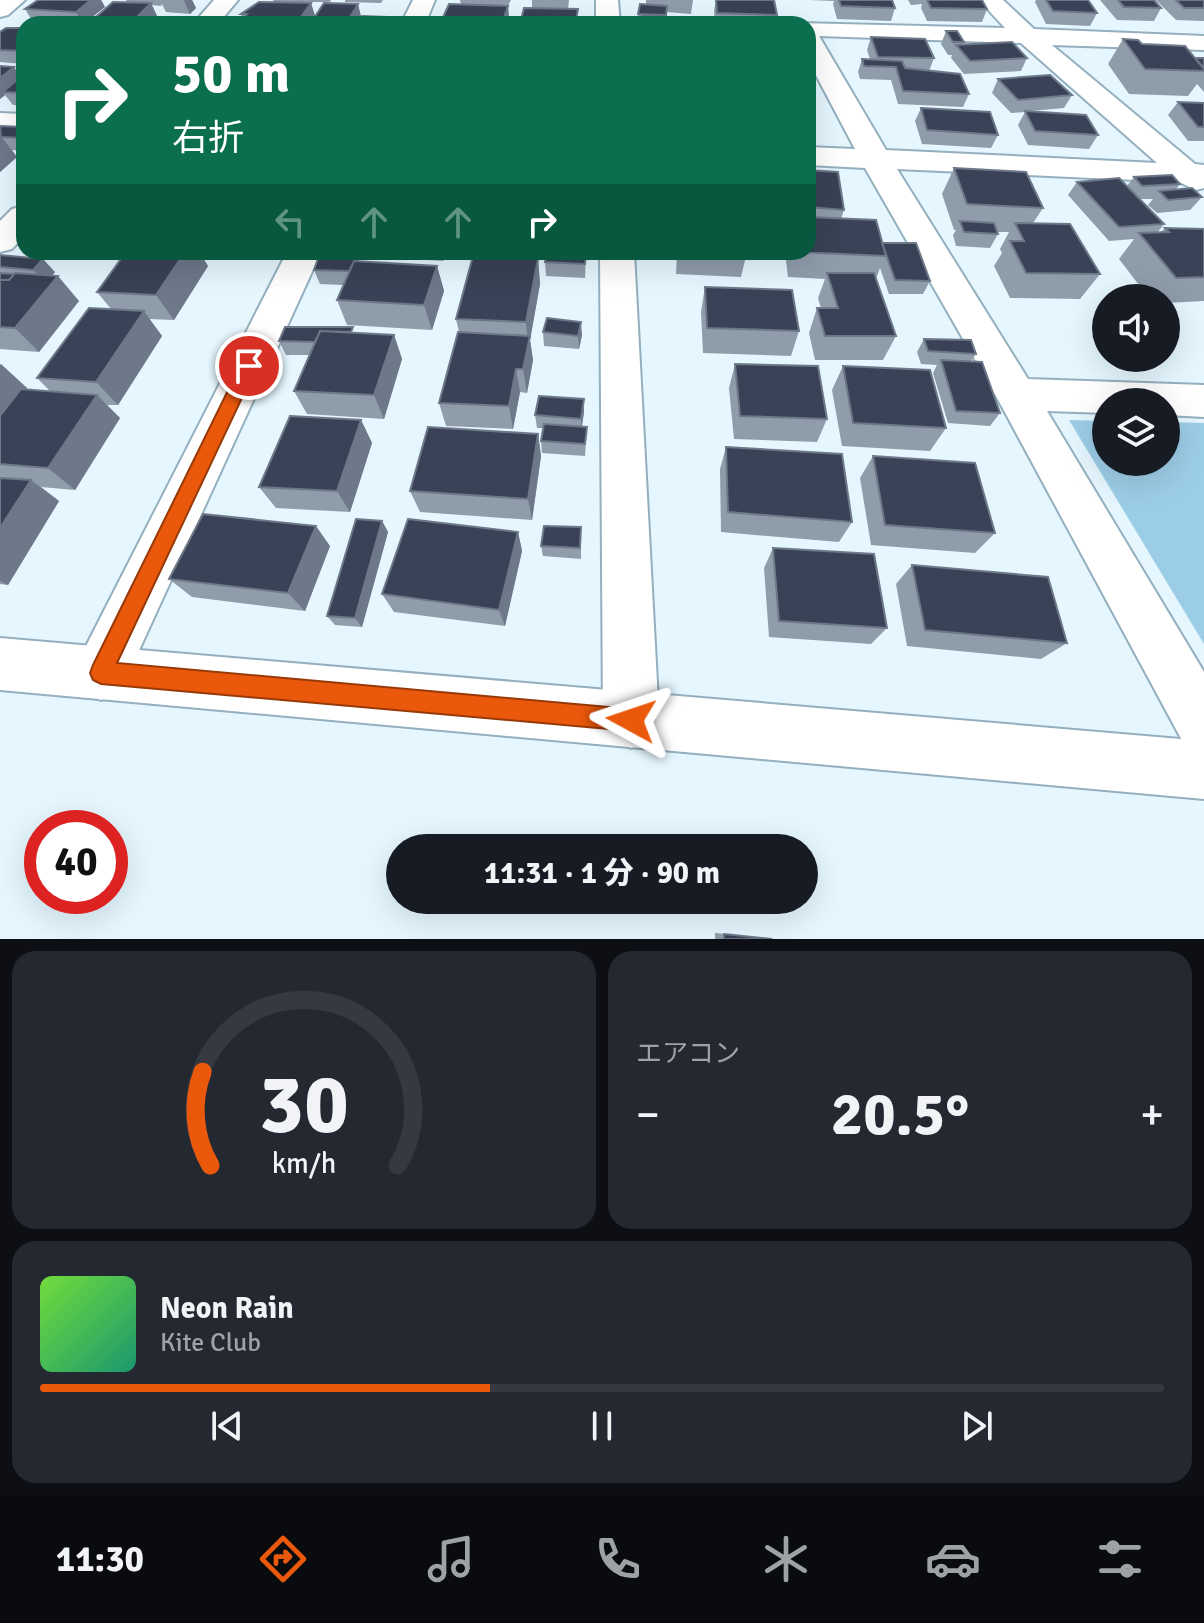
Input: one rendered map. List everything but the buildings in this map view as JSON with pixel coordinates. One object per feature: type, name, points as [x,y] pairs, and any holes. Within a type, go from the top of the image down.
[{"type":"street","points":[[0,10],[14,0]]},
{"type":"street","points":[[212,16],[227,0]]},
{"type":"street","points":[[990,0],[1027,36],[1199,179]]},
{"type":"street","points":[[816,26],[1204,43]]},
{"type":"street","points":[[816,49],[875,158],[1016,394],[1204,724]]},
{"type":"street","points":[[816,156],[1199,179]]},
{"type":"street","points":[[0,241],[16,224]]},
{"type":"street","points":[[101,673],[300,260]]},
{"type":"street","points":[[617,260],[631,720]]},
{"type":"street","points":[[1016,394],[1204,401]]},
{"type":"street","points":[[0,664],[1204,770]]},
{"type":"shaded area","points":[[1069,420],[1092,421],[1092,458]]},
{"type":"shaded area","points":[[1180,422],[1204,423],[1204,644],[1103,476],[1180,476]]},
{"type":"route","points":[[249,366],[101,673],[631,720]]}]
